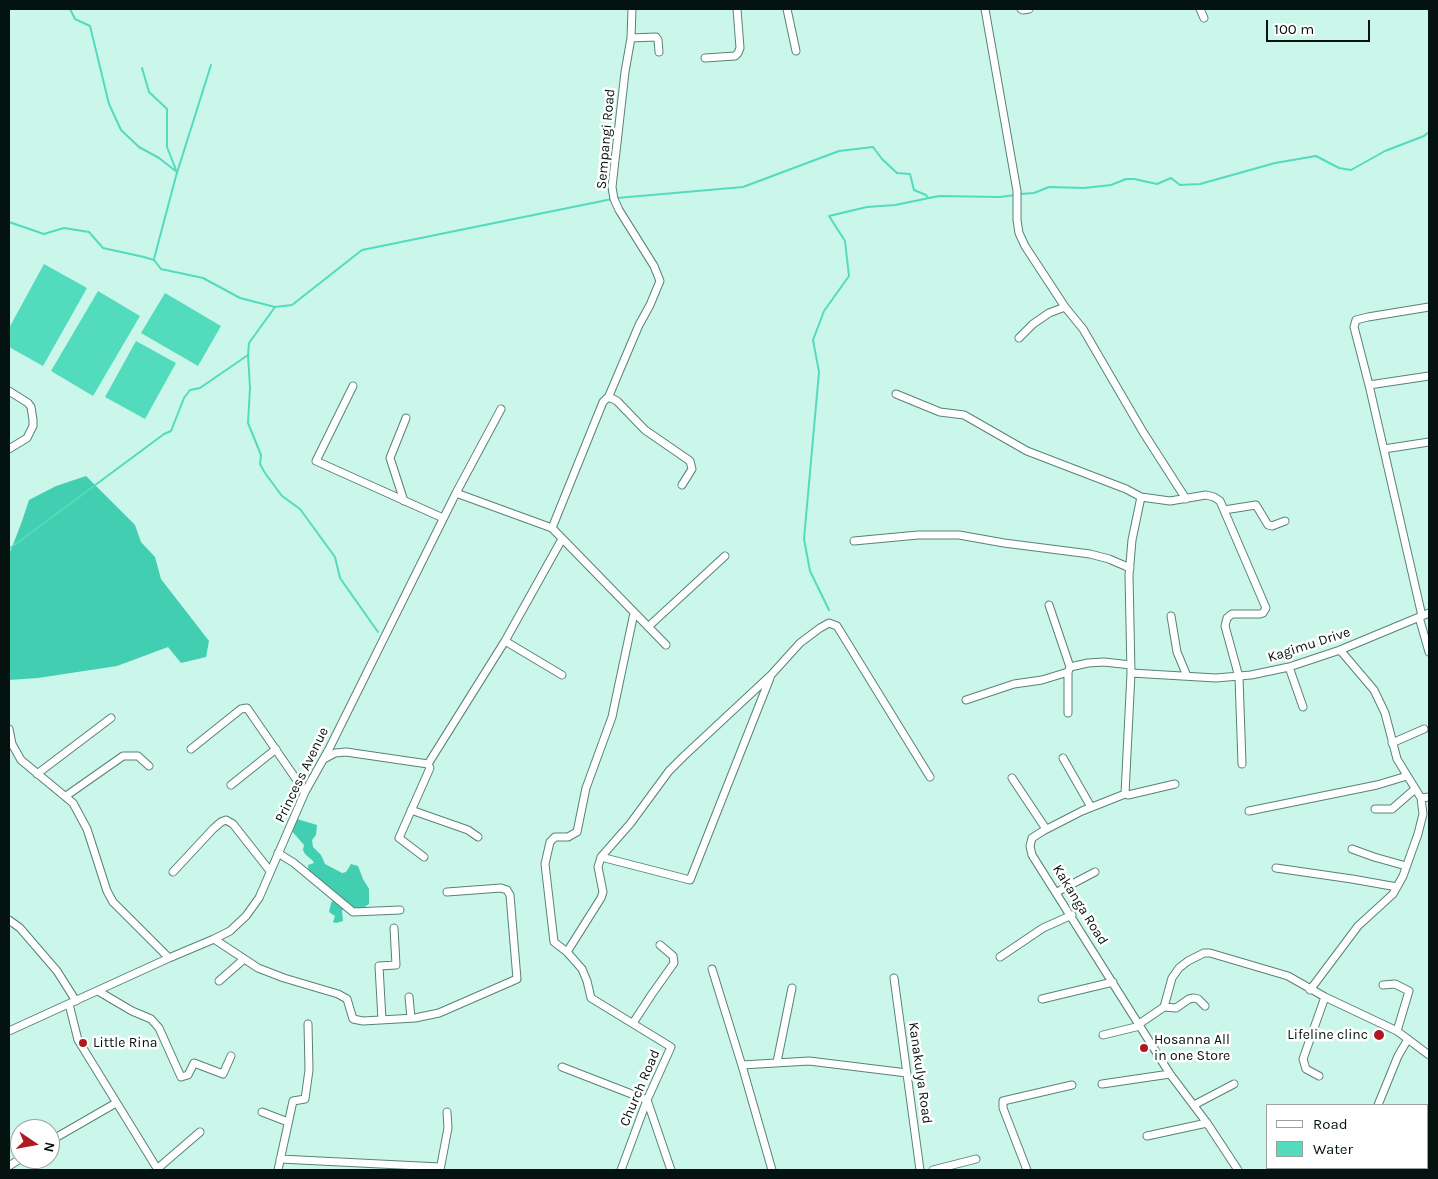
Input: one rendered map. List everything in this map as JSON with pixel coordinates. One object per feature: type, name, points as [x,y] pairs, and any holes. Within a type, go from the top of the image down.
[{"type":"street","name":"Sempangi Road","points":[[608,398],[638,325],[653,300],[660,281],[654,266],[619,210],[614,199],[612,187],[625,72],[631,38],[632,9]]},
{"type":"street","points":[[705,58],[735,56],[738,53],[740,48],[737,9]]},
{"type":"street","points":[[787,9],[796,51]]},
{"type":"street","points":[[984,9],[1017,191],[1017,220],[1020,233],[1026,246],[1065,307],[1083,329],[1186,499]]},
{"type":"street","points":[[1021,9],[1029,9]]},
{"type":"street","points":[[1200,9],[1204,18]]},
{"type":"street","points":[[631,38],[656,38],[658,40],[659,52]]},
{"type":"street","points":[[1019,338],[1032,324],[1049,313],[1065,307]]},
{"type":"street","points":[[1429,308],[1356,320],[1354,326],[1424,615],[1429,652]]},
{"type":"street","points":[[1369,385],[1429,376]]},
{"type":"street","points":[[353,386],[316,462],[443,518]]},
{"type":"street","points":[[9,391],[31,407],[33,420],[33,426],[27,438],[9,449]]},
{"type":"street","points":[[896,394],[940,412],[964,415],[1027,452],[1126,489],[1141,497],[1170,500],[1186,499],[1196,495],[1209,495],[1220,501],[1266,606],[1265,611],[1260,614],[1232,614],[1227,618],[1226,630],[1239,677],[1242,764]]},
{"type":"street","points":[[552,528],[603,402],[608,398],[617,401],[654,438],[690,461],[692,469],[682,485]]},
{"type":"street","name":"Princess Avenue","points":[[9,1032],[169,958],[214,940],[230,930],[246,916],[259,898],[305,792],[324,759],[443,518],[501,409]]},
{"type":"street","points":[[404,501],[390,458],[406,418]]},
{"type":"street","points":[[1384,449],[1429,442]]},
{"type":"street","points":[[456,493],[552,528],[666,645]]},
{"type":"street","points":[[1124,794],[1131,669],[1129,621],[1130,568],[1132,540],[1141,497]]},
{"type":"street","points":[[1224,510],[1256,505],[1268,525],[1272,526],[1285,521]]},
{"type":"street","points":[[854,541],[918,535],[959,535],[1090,554],[1109,559],[1130,568]]},
{"type":"street","points":[[424,857],[399,838],[430,768],[428,764],[505,641],[562,539]]},
{"type":"street","points":[[648,627],[725,556]]},
{"type":"street","points":[[1049,605],[1069,670],[1068,713]]},
{"type":"street","name":"Church Road","points":[[621,1170],[647,1100],[671,1047],[590,998],[587,981],[582,969],[567,952],[554,942],[545,864],[550,842],[555,837],[568,837],[577,832],[586,788],[612,716],[634,613]]},
{"type":"street","name":"Kagimu Drive","points":[[966,700],[1014,684],[1042,680],[1088,663],[1104,662],[1131,669],[1187,676],[1239,677],[1290,667],[1340,650],[1424,615]]},
{"type":"street","points":[[1171,616],[1177,652],[1187,676]]},
{"type":"street","points":[[567,952],[601,898],[603,892],[598,867],[601,857],[630,824],[679,761],[712,728],[771,675],[800,643],[829,623],[837,626],[930,778]]},
{"type":"street","points":[[505,641],[562,675]]},
{"type":"street","points":[[1310,990],[1358,926],[1382,906],[1397,887],[1418,834],[1425,798],[1415,789],[1397,759],[1385,713],[1374,690],[1340,650]]},
{"type":"street","points":[[1290,667],[1303,707]]},
{"type":"street","points":[[601,857],[690,880],[771,675]]},
{"type":"street","points":[[191,749],[245,708],[250,710],[305,792]]},
{"type":"street","points":[[37,774],[111,718]]},
{"type":"street","points":[[9,729],[15,752],[21,760],[73,803],[86,829],[107,891],[113,902],[169,958]]},
{"type":"street","points":[[1392,743],[1424,729]]},
{"type":"street","points":[[231,785],[276,749]]},
{"type":"street","points":[[324,759],[335,753],[346,752],[428,764]]},
{"type":"street","points":[[66,796],[123,756],[138,756],[149,766]]},
{"type":"street","points":[[1063,758],[1091,807]]},
{"type":"street","points":[[1249,811],[1377,785],[1407,776]]},
{"type":"street","points":[[1012,778],[1046,829]]},
{"type":"street","name":"Kakanga Road","points":[[1175,784],[1128,795],[1124,794],[1091,807],[1032,838],[1030,850],[1170,1074],[1194,1104],[1238,1170]]},
{"type":"street","points":[[1375,809],[1392,809],[1415,789]]},
{"type":"street","points":[[411,810],[468,830],[478,837]]},
{"type":"street","points":[[173,872],[213,829],[226,820],[233,824],[270,870]]},
{"type":"street","points":[[1352,848],[1374,857],[1406,866]]},
{"type":"street","points":[[278,853],[294,863],[353,912],[400,910]]},
{"type":"street","points":[[1276,868],[1397,887]]},
{"type":"street","points":[[1057,892],[1095,872]]},
{"type":"street","points":[[214,940],[258,968],[338,994],[347,999],[353,1019],[363,1021],[411,1018],[439,1012],[517,979],[510,895],[506,890],[501,888],[447,892]]},
{"type":"street","points":[[1000,956],[1043,928],[1072,915]]},
{"type":"street","points":[[9,920],[20,928],[57,971],[76,1001]]},
{"type":"street","points":[[382,1020],[378,966],[396,965],[394,928]]},
{"type":"street","points":[[633,1023],[674,963],[673,956],[660,945]]},
{"type":"street","points":[[1103,1035],[1140,1025],[1164,1007],[1172,978],[1179,968],[1204,953],[1217,954],[1280,974],[1396,1031],[1429,1055]]},
{"type":"street","points":[[219,980],[244,959]]},
{"type":"street","points":[[712,969],[772,1170]]},
{"type":"street","name":"Kanakulya Road","points":[[894,978],[920,1170]]},
{"type":"street","points":[[1042,999],[1113,982]]},
{"type":"street","points":[[1383,985],[1395,984],[1409,991],[1396,1031]]},
{"type":"street","points":[[777,1062],[792,988]]},
{"type":"street","points":[[98,991],[132,1011],[151,1019],[159,1028],[181,1077],[188,1075],[194,1063],[223,1074],[231,1056]]},
{"type":"street","points":[[409,997],[411,1018]]},
{"type":"street","points":[[1319,1076],[1306,1069],[1303,1059],[1325,997]]},
{"type":"street","points":[[1164,1007],[1176,1008],[1189,999],[1194,998],[1198,999],[1205,1006]]},
{"type":"street","points":[[69,1004],[78,1040],[157,1170],[200,1132]]},
{"type":"street","points":[[278,1170],[293,1101],[305,1098],[309,1070],[308,1024]]},
{"type":"street","points":[[1378,1104],[1398,1056],[1408,1039]]},
{"type":"street","points":[[742,1065],[809,1061],[907,1073]]},
{"type":"street","points":[[562,1067],[647,1100],[671,1170]]},
{"type":"street","points":[[1102,1084],[1170,1074]]},
{"type":"street","points":[[1194,1104],[1234,1084]]},
{"type":"street","points":[[1027,1170],[1003,1108],[1003,1101],[1072,1085]]},
{"type":"street","points":[[60,1135],[116,1103]]},
{"type":"street","points":[[262,1112],[288,1122]]},
{"type":"street","points":[[280,1159],[440,1169],[448,1128],[447,1112]]},
{"type":"street","points":[[1148,1136],[1207,1123]]},
{"type":"street","points":[[933,1170],[976,1159]]},
{"type":"shaded area","points":[[86,476],[135,525],[141,542],[155,557],[161,579],[209,641],[206,657],[181,663],[168,647],[117,666],[38,678],[9,680],[9,551],[29,500],[56,486]]},
{"type":"shaded area","points":[[297,819],[317,825],[316,835],[312,840],[313,847],[321,855],[325,864],[342,873],[346,872],[351,864],[358,866],[369,889],[369,904],[363,908],[342,910],[343,921],[333,922],[335,916],[329,912],[334,899],[309,877],[308,865],[314,863],[305,854],[303,850],[304,845],[290,829]]},
{"type":"water","points":[[44,264],[87,288],[43,366],[9,347],[9,328]]},
{"type":"water","points":[[98,291],[140,316],[93,396],[51,371]]},
{"type":"water","points":[[165,293],[221,326],[198,366],[141,333]]},
{"type":"water","points":[[136,341],[176,363],[145,419],[105,397]]},
{"type":"waterway","points":[[70,9],[75,19],[90,26],[109,104],[121,130],[139,147],[159,158],[177,172]]},
{"type":"waterway","points":[[154,259],[176,176],[211,65]]},
{"type":"waterway","points":[[142,68],[149,92],[167,109],[167,147],[176,170]]},
{"type":"waterway","points":[[1020,194],[1034,193],[1049,187],[1084,188],[1111,185],[1126,179],[1157,184],[1171,178],[1180,185],[1200,184],[1275,163],[1316,156],[1339,168],[1351,170],[1385,151],[1424,136],[1429,132]]},
{"type":"waterway","points":[[617,198],[743,187],[839,151],[873,147],[882,159],[897,173],[910,174],[914,190],[926,195],[928,198]]},
{"type":"waterway","points":[[829,610],[810,571],[804,539],[819,372],[813,340],[824,311],[849,276],[845,241],[829,216],[867,207],[895,205],[939,196],[1000,197],[1015,195]]},
{"type":"waterway","points":[[9,222],[44,234],[64,228],[89,232],[103,248],[154,260],[161,269],[203,278],[240,298],[275,307],[292,305],[362,250],[612,199]]},
{"type":"waterway","points":[[9,549],[164,434],[171,431],[184,398],[190,390],[200,388],[248,355],[249,343],[275,307]]},
{"type":"waterway","points":[[248,355],[250,388],[248,423],[261,455],[260,464],[282,496],[300,509],[335,557],[340,578],[378,632]]},
{"type":"place","name":"Lifeline clinc","points":[[1379,1035]]},
{"type":"place","name":"Little Rina","points":[[83,1043]]},
{"type":"place","name":"Hosanna All in one Store","points":[[1144,1048]]}]
